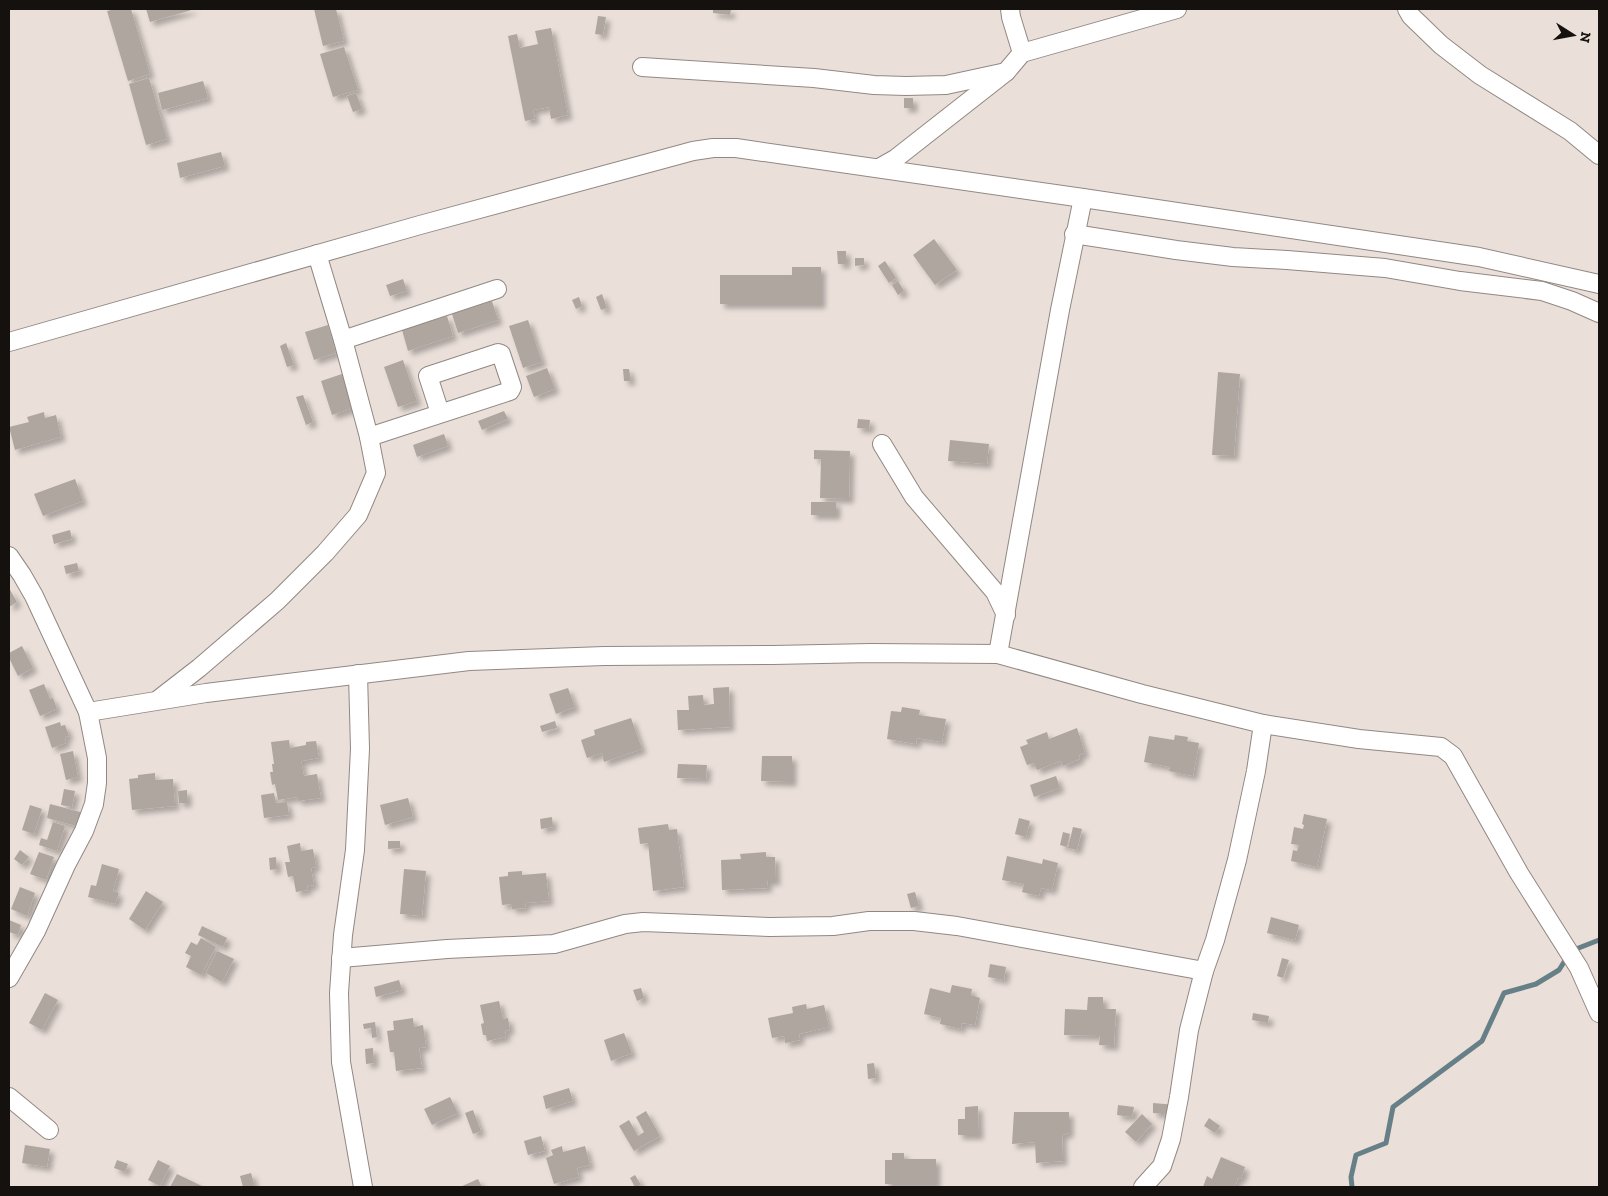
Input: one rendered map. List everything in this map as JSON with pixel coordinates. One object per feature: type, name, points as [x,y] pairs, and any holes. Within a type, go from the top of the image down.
[{"type":"street","points":[[1010,9],[1022,53]]},
{"type":"street","points":[[879,168],[895,160],[1006,72],[1022,53],[1177,9]]},
{"type":"street","points":[[1407,9],[1411,16],[1441,45],[1480,75],[1570,131],[1599,155]]},
{"type":"street","points":[[642,67],[906,86],[946,85],[1006,72]]},
{"type":"street","points":[[9,342],[317,254],[693,152],[714,148],[736,148],[879,168],[1480,257],[1599,284]]},
{"type":"street","points":[[998,654],[1074,234],[1083,198]]},
{"type":"street","points":[[1074,234],[1233,257],[1385,268],[1460,281],[1542,291],[1599,313]]},
{"type":"street","points":[[157,700],[199,668],[277,601],[341,537],[358,515],[376,472],[369,436],[317,254]]},
{"type":"street","points":[[343,340],[497,290]]},
{"type":"street","points":[[369,436],[512,390],[501,354],[498,353],[428,376],[440,413]]},
{"type":"street","points":[[882,444],[914,497],[995,592],[1006,615]]},
{"type":"street","points":[[9,556],[34,596],[88,712],[97,758],[97,783],[94,804],[84,831],[66,865],[36,932],[9,978]]},
{"type":"street","points":[[88,712],[157,700],[469,661],[552,657],[871,653],[998,654],[1142,694],[1263,724],[1359,739],[1441,748],[1453,756],[1519,873],[1579,968],[1599,1013]]},
{"type":"street","points":[[358,674],[360,749],[355,850],[341,958],[339,993],[341,1062],[363,1187]]},
{"type":"street","points":[[1143,1187],[1162,1166],[1170,1139],[1179,1097],[1189,1030],[1204,971],[1216,940],[1237,860],[1256,771],[1263,724]]},
{"type":"street","points":[[341,958],[447,948],[554,944],[626,924],[642,922],[770,927],[833,926],[869,921],[914,921],[957,926],[1204,971]]},
{"type":"street","points":[[9,1097],[48,1130]]},
{"type":"building","points":[[131,9],[150,74],[128,81],[107,11]]},
{"type":"building","points":[[146,9],[195,9],[150,22]]},
{"type":"building","points":[[314,9],[336,9],[344,41],[323,46]]},
{"type":"building","points":[[713,9],[731,9],[730,15],[713,13]]},
{"type":"building","points":[[598,16],[606,17],[603,35],[595,34]]},
{"type":"building","points":[[551,28],[568,115],[551,119],[549,107],[533,110],[535,119],[525,121],[508,36],[517,34],[520,48],[538,44],[535,31]]},
{"type":"building","points":[[344,47],[358,90],[333,97],[320,54]]},
{"type":"building","points":[[149,78],[167,139],[146,145],[129,84]]},
{"type":"building","points":[[203,81],[208,98],[162,110],[158,93]]},
{"type":"building","points":[[356,93],[362,109],[353,112],[347,96]]},
{"type":"building","points":[[904,98],[913,98],[913,108],[904,108]]},
{"type":"building","points":[[221,152],[225,166],[180,178],[177,163]]},
{"type":"building","points":[[934,239],[957,270],[935,285],[913,255]]},
{"type":"building","points":[[837,251],[846,251],[846,264],[838,264]]},
{"type":"building","points":[[855,258],[864,258],[864,265],[855,266]]},
{"type":"building","points":[[885,261],[896,278],[889,283],[878,266]]},
{"type":"building","points":[[792,267],[821,267],[821,304],[720,304],[720,275],[792,275]]},
{"type":"building","points":[[403,279],[407,291],[390,296],[386,285]]},
{"type":"building","points":[[898,281],[904,291],[898,295],[892,285]]},
{"type":"building","points":[[602,294],[607,308],[601,310],[596,297]]},
{"type":"building","points":[[579,297],[582,306],[576,309],[572,300]]},
{"type":"building","points":[[492,301],[498,320],[458,333],[452,314]]},
{"type":"building","points":[[447,316],[453,336],[408,351],[402,330]]},
{"type":"building","points":[[528,320],[542,362],[523,368],[509,326]]},
{"type":"building","points":[[328,325],[336,353],[314,360],[305,332]]},
{"type":"building","points":[[286,343],[294,365],[287,367],[280,346]]},
{"type":"building","points":[[403,360],[417,401],[398,407],[384,367]]},
{"type":"building","points":[[547,368],[555,389],[534,397],[526,376]]},
{"type":"building","points":[[623,369],[629,369],[631,381],[624,381]]},
{"type":"building","points":[[1218,372],[1240,374],[1234,456],[1212,455]]},
{"type":"building","points":[[345,373],[356,407],[332,415],[321,381]]},
{"type":"building","points":[[303,395],[313,422],[306,425],[296,397]]},
{"type":"building","points":[[504,411],[508,419],[482,430],[478,421]]},
{"type":"building","points":[[44,412],[45,418],[56,415],[61,437],[15,450],[9,427],[29,422],[27,417]]},
{"type":"building","points":[[858,419],[870,420],[869,429],[857,428]]},
{"type":"building","points":[[444,434],[448,446],[417,457],[413,445]]},
{"type":"building","points":[[950,440],[989,444],[987,464],[948,461]]},
{"type":"building","points":[[814,450],[850,451],[849,499],[820,498],[821,459],[814,459]]},
{"type":"building","points":[[75,479],[83,501],[43,516],[34,494]]},
{"type":"building","points":[[811,502],[836,502],[836,515],[811,515]]},
{"type":"building","points":[[70,530],[72,539],[54,544],[52,535]]},
{"type":"building","points":[[77,563],[79,571],[66,574],[64,566]]},
{"type":"building","points":[[9,588],[17,602],[9,607]]},
{"type":"building","points":[[22,646],[33,668],[18,676],[9,658],[9,653]]},
{"type":"building","points":[[44,684],[50,699],[53,698],[57,709],[40,716],[29,690]]},
{"type":"building","points":[[729,687],[730,727],[678,730],[677,710],[689,710],[688,696],[703,695],[704,705],[714,704],[713,688]]},
{"type":"building","points":[[568,688],[575,707],[556,714],[549,694]]},
{"type":"building","points":[[902,707],[920,710],[919,715],[946,719],[942,742],[917,738],[916,744],[887,739],[891,711],[901,712]]},
{"type":"building","points":[[631,718],[642,749],[604,762],[602,753],[587,758],[581,740],[595,735],[594,730]]},
{"type":"building","points":[[555,721],[557,728],[542,732],[540,726]]},
{"type":"building","points":[[60,722],[61,726],[65,725],[69,736],[65,737],[66,743],[52,748],[45,727]]},
{"type":"building","points":[[1077,728],[1085,753],[1079,755],[1080,759],[1063,766],[1061,761],[1037,770],[1034,763],[1027,765],[1020,747],[1028,744],[1026,740],[1047,732],[1049,739]]},
{"type":"building","points":[[1175,735],[1188,737],[1187,741],[1199,743],[1193,776],[1169,771],[1170,767],[1144,762],[1149,736],[1174,740]]},
{"type":"building","points":[[289,740],[290,748],[306,745],[306,742],[316,741],[319,758],[301,761],[304,776],[317,774],[321,798],[298,801],[297,797],[278,800],[275,784],[272,785],[270,772],[273,772],[272,764],[274,764],[271,742]]},
{"type":"building","points":[[73,751],[78,777],[66,780],[60,754]]},
{"type":"building","points":[[762,756],[792,756],[792,782],[761,781]]},
{"type":"building","points":[[678,764],[707,765],[706,779],[677,778]]},
{"type":"building","points":[[155,773],[155,780],[173,779],[175,806],[132,810],[129,779],[138,778],[138,775]]},
{"type":"building","points":[[1056,776],[1060,788],[1034,797],[1030,785]]},
{"type":"building","points":[[64,789],[75,791],[72,807],[61,805]]},
{"type":"building","points":[[187,790],[187,803],[179,803],[178,791]]},
{"type":"building","points":[[274,793],[276,803],[287,802],[289,815],[264,818],[261,795]]},
{"type":"building","points":[[408,798],[413,817],[385,825],[380,805]]},
{"type":"building","points":[[50,804],[84,813],[80,827],[47,818]]},
{"type":"building","points":[[30,805],[42,809],[34,834],[22,830]]},
{"type":"building","points":[[1304,814],[1327,819],[1317,867],[1291,861],[1293,850],[1297,851],[1299,845],[1291,844],[1294,827],[1303,829]]},
{"type":"building","points":[[552,817],[553,827],[541,829],[540,819]]},
{"type":"building","points":[[1019,818],[1030,821],[1026,837],[1015,834]]},
{"type":"building","points":[[53,822],[65,826],[57,851],[39,845],[41,838],[47,840]]},
{"type":"building","points":[[668,824],[669,830],[677,829],[684,887],[653,891],[648,843],[640,844],[638,828]]},
{"type":"building","points":[[1073,827],[1082,829],[1077,850],[1068,848]]},
{"type":"building","points":[[1063,832],[1070,834],[1067,847],[1060,845]]},
{"type":"building","points":[[388,841],[400,841],[400,848],[388,849]]},
{"type":"building","points":[[300,843],[301,851],[313,849],[316,867],[311,868],[314,885],[307,886],[308,890],[296,892],[293,876],[288,877],[285,862],[290,862],[287,846]]},
{"type":"building","points":[[20,850],[29,857],[22,865],[14,859]]},
{"type":"building","points":[[39,852],[54,857],[46,880],[30,874]]},
{"type":"building","points":[[766,852],[766,857],[775,857],[776,881],[767,881],[768,888],[722,890],[721,860],[741,859],[740,854]]},
{"type":"building","points":[[1007,856],[1042,864],[1043,859],[1058,863],[1052,890],[1041,888],[1039,896],[1022,892],[1024,884],[1002,880]]},
{"type":"building","points":[[276,857],[277,869],[270,870],[269,858]]},
{"type":"building","points":[[102,864],[119,869],[113,891],[119,893],[115,904],[88,897],[91,885],[96,886]]},
{"type":"building","points":[[404,869],[426,871],[422,916],[400,914]]},
{"type":"building","points":[[522,871],[522,875],[546,873],[549,901],[525,903],[526,908],[512,909],[511,904],[502,905],[499,877],[508,876],[508,872]]},
{"type":"building","points":[[20,887],[35,893],[27,916],[11,909]]},
{"type":"building","points":[[146,891],[163,902],[145,930],[129,919]]},
{"type":"building","points":[[915,892],[919,906],[911,908],[907,894]]},
{"type":"building","points":[[1271,917],[1299,925],[1295,940],[1267,933]]},
{"type":"building","points":[[9,920],[21,925],[18,935],[9,932]]},
{"type":"building","points":[[202,926],[227,938],[223,947],[198,935]]},
{"type":"building","points":[[201,938],[216,947],[201,975],[186,967],[191,956],[185,953],[191,942],[197,945]]},
{"type":"building","points":[[217,951],[234,959],[222,982],[206,973]]},
{"type":"building","points":[[1282,958],[1289,960],[1283,978],[1277,976]]},
{"type":"building","points":[[990,964],[1006,967],[1004,980],[988,977]]},
{"type":"building","points":[[399,980],[402,990],[376,997],[374,987]]},
{"type":"building","points":[[952,985],[972,989],[971,995],[980,998],[975,1025],[962,1023],[961,1029],[940,1024],[941,1018],[924,1014],[930,988],[950,993]]},
{"type":"building","points":[[641,988],[644,998],[637,1001],[633,990]]},
{"type":"building","points":[[45,993],[58,1000],[42,1030],[29,1023]]},
{"type":"building","points":[[1088,997],[1103,997],[1103,1009],[1116,1009],[1114,1046],[1099,1045],[1100,1036],[1064,1035],[1065,1009],[1087,1010]]},
{"type":"building","points":[[499,1001],[503,1019],[508,1018],[510,1030],[505,1031],[506,1037],[487,1041],[486,1035],[483,1035],[481,1024],[484,1023],[480,1005]]},
{"type":"building","points":[[806,1004],[807,1009],[824,1005],[829,1027],[799,1034],[800,1040],[785,1043],[784,1036],[772,1038],[768,1018],[793,1013],[792,1007]]},
{"type":"building","points":[[1253,1013],[1269,1016],[1268,1023],[1252,1020]]},
{"type":"building","points":[[413,1018],[414,1027],[423,1025],[426,1047],[419,1048],[422,1068],[396,1071],[394,1052],[390,1052],[387,1031],[394,1030],[393,1021]]},
{"type":"building","points":[[375,1022],[377,1037],[372,1038],[371,1028],[364,1029],[363,1024]]},
{"type":"building","points":[[624,1033],[632,1053],[611,1061],[604,1040]]},
{"type":"building","points":[[373,1048],[374,1063],[366,1064],[365,1049]]},
{"type":"building","points":[[874,1063],[876,1078],[868,1079],[867,1064]]},
{"type":"building","points":[[569,1088],[573,1101],[546,1109],[543,1096]]},
{"type":"building","points":[[450,1097],[458,1113],[432,1125],[424,1109]]},
{"type":"building","points":[[1153,1103],[1176,1105],[1175,1115],[1153,1113]]},
{"type":"building","points":[[1118,1105],[1134,1107],[1132,1117],[1117,1115]]},
{"type":"building","points":[[978,1106],[979,1135],[958,1135],[958,1119],[965,1119],[965,1107]]},
{"type":"building","points":[[473,1110],[481,1131],[473,1134],[465,1113]]},
{"type":"building","points":[[646,1111],[660,1136],[634,1151],[619,1126],[629,1120],[638,1136],[644,1132],[636,1117]]},
{"type":"building","points":[[1014,1112],[1069,1112],[1069,1133],[1062,1135],[1063,1161],[1036,1163],[1035,1142],[1012,1144]]},
{"type":"building","points":[[1142,1114],[1152,1124],[1136,1142],[1125,1132]]},
{"type":"building","points":[[1209,1118],[1220,1126],[1215,1133],[1204,1126]]},
{"type":"building","points":[[541,1136],[545,1151],[528,1155],[524,1141]]},
{"type":"building","points":[[25,1145],[50,1149],[47,1167],[22,1163]]},
{"type":"building","points":[[562,1146],[563,1152],[585,1146],[590,1165],[577,1168],[579,1177],[554,1184],[546,1158],[553,1155],[551,1150]]},
{"type":"building","points":[[892,1153],[904,1153],[904,1159],[936,1159],[936,1184],[885,1184],[885,1160],[892,1160]]},
{"type":"building","points":[[1221,1157],[1245,1167],[1241,1179],[1238,1178],[1235,1187],[1203,1187],[1207,1176],[1212,1179]]},
{"type":"building","points":[[117,1160],[128,1164],[125,1172],[114,1168]]},
{"type":"building","points":[[158,1160],[170,1166],[160,1186],[148,1180]]},
{"type":"building","points":[[251,1173],[255,1187],[243,1187],[240,1176]]},
{"type":"building","points":[[177,1174],[204,1187],[170,1187]]},
{"type":"building","points":[[635,1175],[641,1185],[636,1187],[630,1178]]},
{"type":"building","points":[[478,1179],[482,1187],[460,1187]]},
{"type":"waterway","points":[[1352,1187],[1351,1177],[1356,1155],[1386,1143],[1393,1107],[1482,1041],[1504,993],[1536,984],[1559,970],[1571,951],[1599,940]]}]
